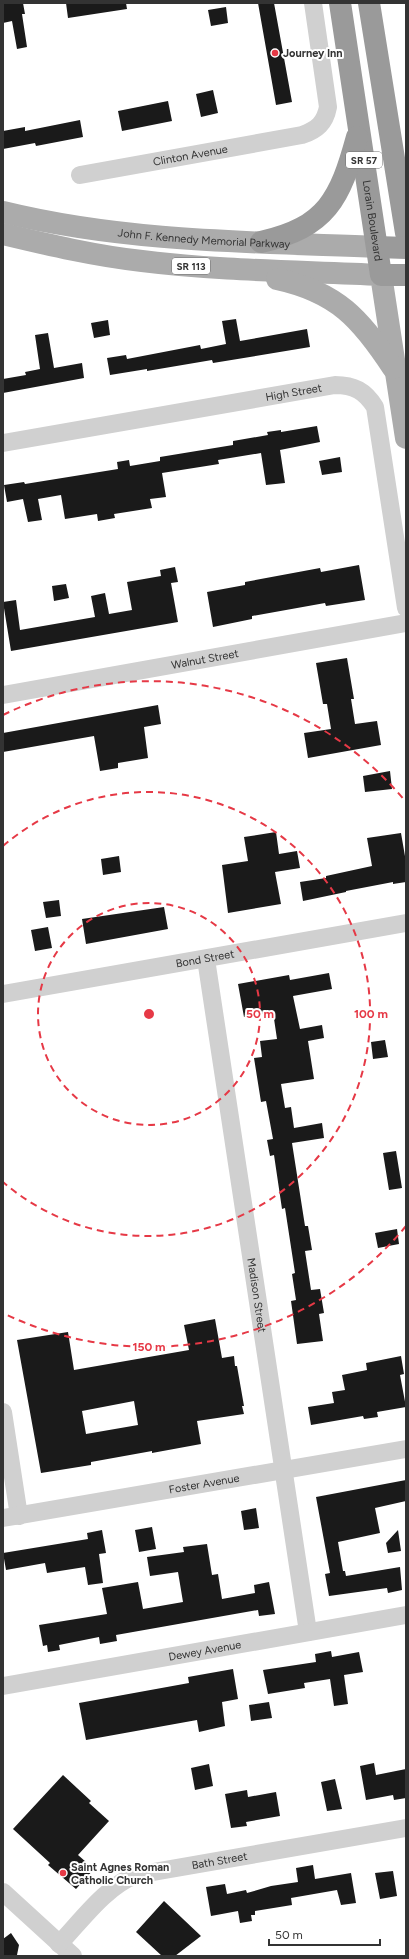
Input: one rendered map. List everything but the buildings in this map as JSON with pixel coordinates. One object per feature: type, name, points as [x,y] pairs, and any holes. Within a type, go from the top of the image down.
[{"type":"highway","name":"Lorain Boulevard","points":[[340,3],[381,274]]},
{"type":"highway","name":"SR 57","points":[[369,3],[391,146],[400,172],[406,181]]},
{"type":"highway","points":[[261,242],[286,236],[309,224],[328,207],[342,185],[359,128]]},
{"type":"highway","points":[[391,146],[406,233]]},
{"type":"highway","name":"John F. Kennedy Memorial Parkway","points":[[377,246],[406,248]]},
{"type":"highway","points":[[381,274],[406,275]]},
{"type":"main road","name":"John F. Kennedy Memorial Parkway","points":[[3,212],[66,225],[130,234],[261,242],[377,246]]},
{"type":"main road","name":"SR 113","points":[[3,234],[87,252],[141,261],[233,269],[381,274]]},
{"type":"main road","points":[[233,269],[286,281],[314,290],[340,304],[362,324],[396,374]]},
{"type":"main road","name":"Lorain Boulevard","points":[[381,274],[406,438]]},
{"type":"street","name":"Clinton Avenue","points":[[80,175],[312,132],[320,126],[327,117],[328,107],[313,3]]},
{"type":"street","name":"High Street","points":[[3,443],[335,385],[348,385],[359,389],[369,396],[375,407],[406,608]]},
{"type":"street","name":"Walnut Street","points":[[3,695],[406,623]]},
{"type":"street","name":"Bond Street","points":[[3,994],[406,923]]},
{"type":"street","name":"Madison Street","points":[[206,958],[282,1470],[308,1632]]},
{"type":"street","points":[[3,1412],[11,1517]]},
{"type":"street","name":"Foster Avenue","points":[[11,1517],[406,1449]]},
{"type":"street","name":"Dewey Avenue","points":[[3,1686],[406,1615]]},
{"type":"street","name":"Bath Street","points":[[59,1944],[109,1892],[126,1879],[136,1875],[406,1828]]},
{"type":"street","points":[[3,1892],[73,1956]]},
{"type":"place","name":"Journey Inn","points":[[275,53]]},
{"type":"place","name":"Saint Agnes Roman Catholic Church","points":[[63,1873]]}]
